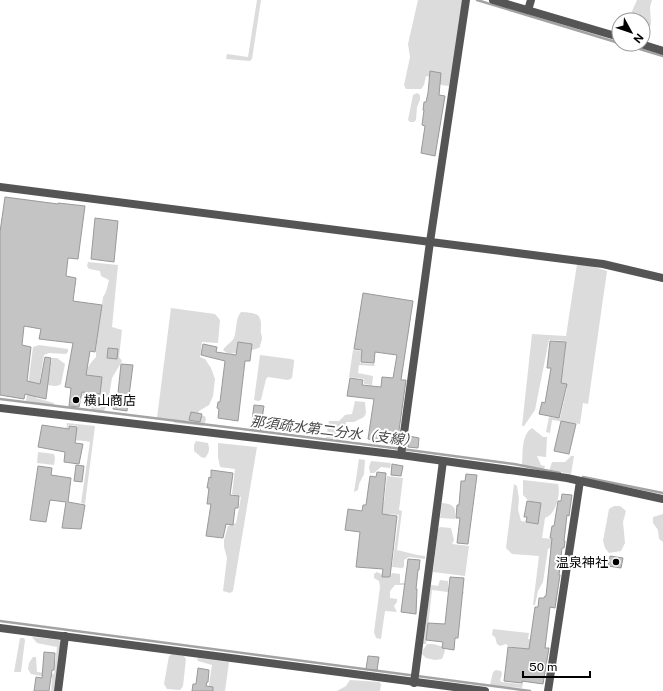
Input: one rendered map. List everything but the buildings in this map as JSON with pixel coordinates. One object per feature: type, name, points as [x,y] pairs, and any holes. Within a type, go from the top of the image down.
[{"type":"street","points":[[401,455],[430,242],[466,0]]},
{"type":"street","points":[[493,0],[611,35]]},
{"type":"street","points":[[528,10],[531,0]]},
{"type":"street","points":[[651,47],[663,51]]},
{"type":"street","points":[[0,187],[603,264],[663,278]]},
{"type":"street","points":[[0,408],[401,455],[580,481],[663,499]]},
{"type":"street","points":[[414,683],[443,461]]},
{"type":"street","points":[[548,691],[580,481]]},
{"type":"street","points":[[0,628],[414,683],[485,691]]},
{"type":"street","points":[[58,691],[65,636]]},
{"type":"shaded area","points":[[257,0],[261,0],[252,59],[250,61],[226,59],[227,54],[248,57]]},
{"type":"shaded area","points":[[418,0],[465,0],[449,86],[441,85],[437,79],[426,76],[424,85],[421,89],[406,89],[404,85],[410,57],[408,44]]},
{"type":"shaded area","points":[[637,0],[652,0],[650,12],[632,12]]},
{"type":"shaded area","points":[[417,93],[420,95],[420,100],[417,107],[416,120],[414,122],[410,122],[408,120],[413,95]]},
{"type":"shaded area","points":[[88,262],[118,265],[112,327],[122,330],[119,357],[122,361],[112,378],[108,402],[103,413],[94,412],[91,408],[94,403],[92,400],[83,397],[82,386],[86,370],[96,357],[103,297],[109,280],[101,276],[100,271],[89,269],[87,266]]},
{"type":"shaded area","points":[[577,264],[588,265],[607,271],[588,404],[583,403],[580,424],[552,420],[550,433],[546,432],[549,417],[560,418],[567,388],[559,383],[557,372],[563,370],[566,341],[549,340],[535,410],[524,426],[522,426],[532,334],[566,336]]},
{"type":"shaded area","points":[[171,308],[215,314],[220,320],[218,343],[202,342],[200,357],[205,359],[211,368],[215,379],[213,396],[209,405],[199,411],[198,415],[205,416],[206,420],[203,426],[175,423],[171,419],[157,418]]},
{"type":"shaded area","points":[[241,312],[253,313],[259,316],[262,338],[260,347],[235,353],[228,353],[223,350],[234,338],[238,318]]},
{"type":"shaded area","points":[[39,345],[68,349],[66,354],[49,353],[44,355],[40,380],[48,381],[52,358],[57,358],[65,364],[61,384],[53,386],[38,383],[36,398],[54,403],[54,405],[26,401],[33,347]]},
{"type":"shaded area","points":[[353,350],[362,351],[360,363],[375,364],[374,366],[359,365],[358,373],[373,376],[372,385],[364,384],[364,379],[349,377]]},
{"type":"shaded area","points":[[260,355],[291,359],[294,360],[294,363],[292,378],[288,380],[268,377],[266,379],[261,400],[258,401],[254,400]]},
{"type":"shaded area","points":[[355,401],[365,402],[366,413],[364,417],[354,422],[346,422],[342,440],[326,438],[329,421],[339,421],[345,415],[352,414]]},
{"type":"shaded area","points":[[67,423],[95,426],[85,504],[81,503],[90,442],[69,440],[78,426],[68,425],[65,440]]},
{"type":"shaded area","points":[[532,428],[543,437],[547,437],[546,457],[537,456],[541,465],[545,466],[544,469],[522,465],[524,440],[528,431]]},
{"type":"shaded area","points":[[196,441],[208,443],[209,451],[205,458],[201,457],[194,451]]},
{"type":"shaded area","points":[[218,443],[257,447],[233,591],[230,593],[223,591],[227,558],[224,540],[228,526],[236,523],[241,497],[232,494],[235,469],[220,467]]},
{"type":"shaded area","points":[[38,452],[54,454],[54,465],[37,463]]},
{"type":"shaded area","points":[[571,456],[574,456],[571,474],[550,470],[552,462],[565,462]]},
{"type":"shaded area","points":[[359,459],[365,460],[364,474],[358,490],[354,492]]},
{"type":"shaded area","points":[[371,461],[391,463],[390,468],[381,467],[374,473],[370,473],[369,467]]},
{"type":"shaded area","points":[[387,476],[403,478],[399,510],[402,511],[397,550],[425,556],[425,559],[409,557],[404,560],[404,567],[402,568],[392,567],[399,515],[388,514],[382,519],[382,504],[384,502]]},
{"type":"shaded area","points":[[523,480],[558,484],[559,488],[557,504],[552,513],[545,518],[542,538],[553,539],[552,547],[548,549],[543,582],[538,591],[535,605],[533,605],[539,556],[512,554],[506,548],[514,484],[517,486],[519,499],[518,509],[521,521],[538,524],[539,518],[537,510],[523,495]]},
{"type":"shaded area","points":[[442,503],[452,505],[455,512],[455,519],[440,518]]},
{"type":"shaded area","points":[[614,506],[620,506],[626,511],[623,522],[625,543],[621,551],[609,553],[605,548],[603,541],[609,509]]},
{"type":"shaded area","points":[[663,514],[663,542],[659,539],[658,530],[653,523],[653,517]]},
{"type":"shaded area","points":[[440,527],[451,528],[454,540],[452,544],[469,546],[465,576],[433,572],[438,529]]},
{"type":"shaded area","points":[[377,572],[390,578],[392,573],[400,574],[400,583],[404,583],[405,585],[395,585],[390,591],[390,598],[397,599],[394,606],[397,612],[385,611],[381,639],[376,638],[374,632],[380,587],[379,581],[374,578],[374,574]]},
{"type":"shaded area","points":[[440,580],[448,581],[448,589],[464,592],[463,594],[432,590],[426,644],[423,644],[431,585],[438,586]]},
{"type":"shaded area","points":[[493,629],[529,633],[528,639],[544,641],[525,673],[522,688],[490,685],[493,672],[496,670],[501,671],[501,682],[522,684],[526,649],[508,646],[506,644],[500,646],[497,644],[495,637],[492,635]]},
{"type":"shaded area","points":[[32,637],[59,640],[61,643],[55,691],[51,691],[52,678],[31,674],[28,669],[29,663],[33,657],[36,657],[37,672],[54,674],[57,647],[37,643]]},
{"type":"shaded area","points":[[20,638],[24,638],[25,640],[21,672],[14,672]]},
{"type":"shaded area","points":[[427,644],[444,647],[445,651],[442,659],[435,660],[426,658],[422,654]]},
{"type":"shaded area","points":[[173,654],[184,656],[186,659],[183,686],[180,690],[167,689],[164,684],[169,656]]},
{"type":"shaded area","points":[[198,658],[229,662],[225,691],[208,691],[212,665],[198,661]]},
{"type":"shaded area","points":[[350,680],[379,682],[381,684],[380,691],[337,691],[346,686]]},
{"type":"waterway","points":[[477,0],[611,41]]},
{"type":"waterway","points":[[650,52],[663,56]]},
{"type":"waterway","name":"那須疏水第二分水（支線）","points":[[0,399],[394,448],[514,464],[560,473]]},
{"type":"waterway","name":"那須疏水第二分水（支線）","points":[[583,477],[663,493]]},
{"type":"waterway","name":"那須疏水第二分水（支線）","points":[[0,621],[530,691]]},
{"type":"place","name":"横山商店","points":[[76,400]]},
{"type":"place","name":"温泉神社","points":[[616,562]]}]
